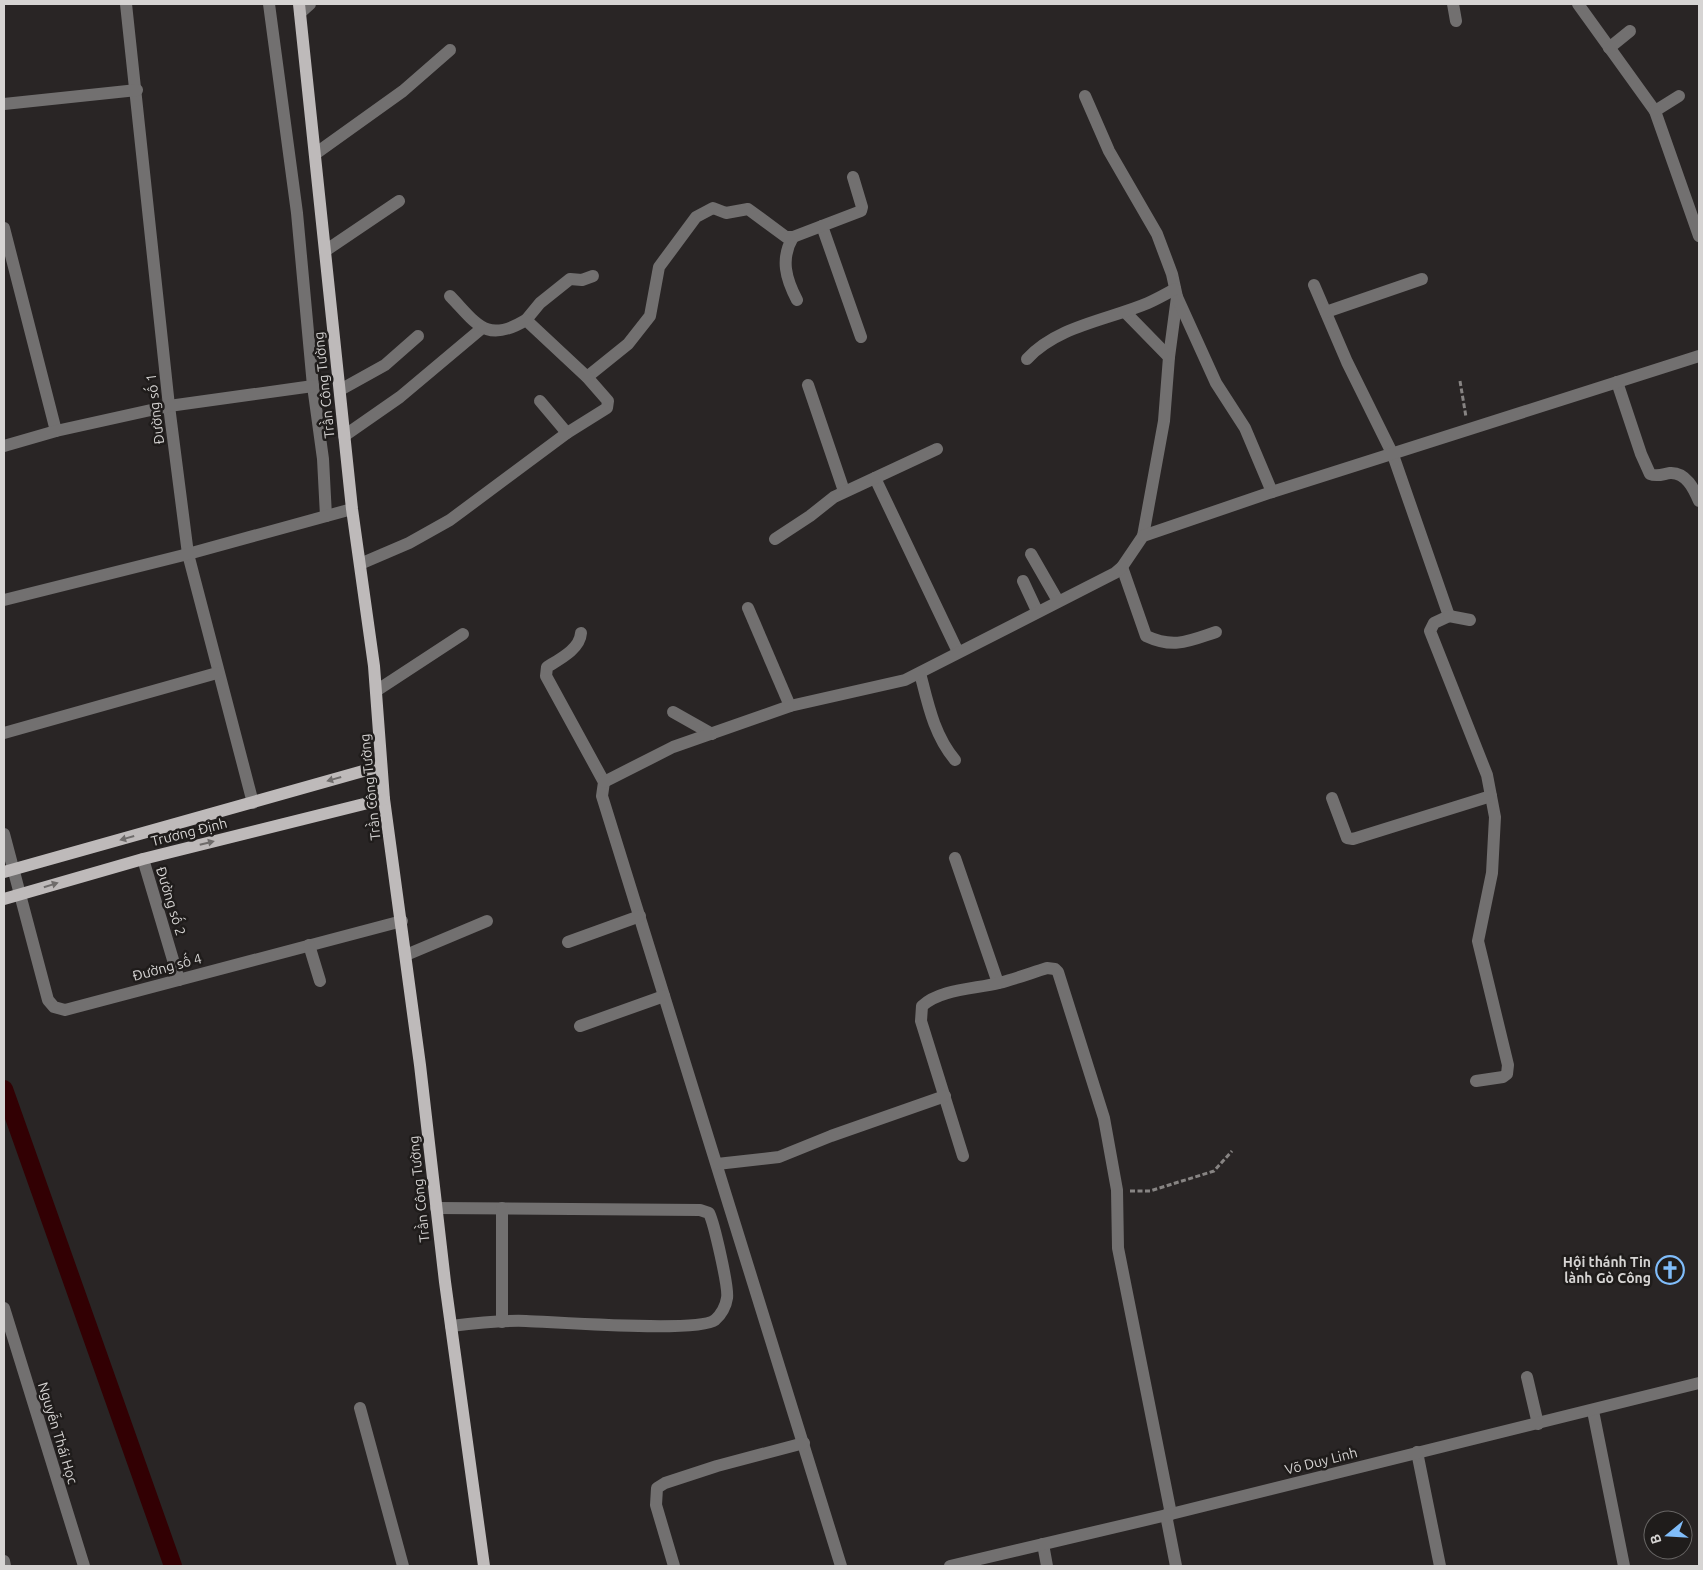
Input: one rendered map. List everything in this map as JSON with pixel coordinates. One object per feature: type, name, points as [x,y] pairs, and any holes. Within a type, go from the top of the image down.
[{"type":"main road","name":"Trần Công Tường","points":[[299,9],[352,509],[376,691],[384,799],[402,921],[451,1326],[484,1566]]},
{"type":"main road","name":"Trương Định","points":[[8,871],[381,766]]},
{"type":"main road","name":"Trương Định","points":[[4,899],[143,859],[384,799]]},
{"type":"street","name":"Đường số 1","points":[[126,4],[137,90],[169,406],[188,554],[252,803]]},
{"type":"street","name":"Trần Công Tường","points":[[269,4],[297,213],[313,386],[323,459],[326,516]]},
{"type":"street","points":[[299,9],[310,4]]},
{"type":"street","points":[[1453,4],[1456,21]]},
{"type":"street","points":[[1578,4],[1654,111],[1699,236]]},
{"type":"street","points":[[1609,48],[1630,31]]},
{"type":"street","points":[[315,154],[403,91],[450,50]]},
{"type":"street","points":[[4,104],[137,90]]},
{"type":"street","points":[[1086,96],[1109,151],[1157,234],[1176,293],[1216,384],[1245,428],[1272,492]]},
{"type":"street","points":[[1654,111],[1679,96]]},
{"type":"street","points":[[586,377],[628,344],[652,310],[659,267],[696,217],[707,209],[713,208],[726,213],[748,208],[780,234],[793,237],[861,211],[862,207],[853,177]]},
{"type":"street","points":[[325,251],[352,235],[399,201]]},
{"type":"street","points":[[822,226],[861,337]]},
{"type":"street","points":[[4,228],[56,431]]},
{"type":"street","points":[[793,237],[788,246],[784,261],[788,281],[796,300]]},
{"type":"street","points":[[450,296],[481,329],[499,332],[526,320],[540,303],[570,279],[582,280],[593,276]]},
{"type":"street","points":[[1326,312],[1422,278]]},
{"type":"street","points":[[1314,285],[1347,362],[1393,455],[1449,616]]},
{"type":"street","points":[[1027,359],[1038,347],[1062,334],[1176,293]]},
{"type":"street","points":[[604,782],[672,747],[790,706],[905,680],[1037,611],[1115,573],[1122,567],[1143,536],[1164,421],[1176,293]]},
{"type":"street","points":[[1125,312],[1169,358]]},
{"type":"street","points":[[360,564],[409,543],[450,520],[567,433],[607,408],[608,400],[526,320]]},
{"type":"street","points":[[344,436],[400,397],[481,329]]},
{"type":"street","points":[[340,390],[385,365],[418,336]]},
{"type":"street","points":[[1143,536],[1272,492],[1699,356]]},
{"type":"street","points":[[1617,382],[1641,454],[1650,474],[1655,476],[1672,473],[1682,476],[1692,486],[1699,501]]},
{"type":"street","points":[[808,385],[844,492]]},
{"type":"street","points":[[4,446],[56,431],[169,406],[313,386]]},
{"type":"street","points":[[540,401],[567,433]]},
{"type":"street","points":[[775,539],[844,492],[938,449]]},
{"type":"street","points":[[875,478],[958,652]]},
{"type":"street","points":[[4,600],[188,554],[352,509]]},
{"type":"street","points":[[1031,554],[1058,601]]},
{"type":"street","points":[[1122,567],[1146,636],[1160,642],[1178,644],[1216,632]]},
{"type":"street","points":[[1023,580],[1037,611]]},
{"type":"street","points":[[748,608],[790,706]]},
{"type":"street","points":[[1470,620],[1449,616],[1434,623],[1430,631],[1487,775],[1495,817],[1492,873],[1478,941],[1508,1065],[1507,1074],[1503,1077],[1476,1081]]},
{"type":"street","points":[[581,632],[581,639],[573,649],[548,667],[546,676],[604,782],[602,796],[841,1566]]},
{"type":"street","points":[[376,691],[462,634]]},
{"type":"street","points":[[4,733],[217,672]]},
{"type":"street","points":[[920,672],[930,712],[941,744],[955,760]]},
{"type":"street","points":[[672,712],[712,734]]},
{"type":"street","points":[[1332,798],[1347,838],[1353,839],[1491,796]]},
{"type":"street","points":[[4,834],[8,871],[19,895]]},
{"type":"street","points":[[955,858],[998,983]]},
{"type":"street","name":"Đường số 2","points":[[143,859],[179,980]]},
{"type":"street","name":"Đường số 4","points":[[19,895],[48,1000],[54,1007],[65,1010],[402,921]]},
{"type":"street","points":[[568,942],[640,916]]},
{"type":"street","points":[[406,955],[487,921]]},
{"type":"street","points":[[309,945],[320,981]]},
{"type":"street","points":[[963,1156],[920,1021],[922,1006],[928,999],[938,996],[998,983],[1047,968],[1055,969],[1058,972],[1104,1118],[1117,1190],[1117,1230],[1169,1515],[1176,1566]]},
{"type":"street","points":[[580,1026],[664,996]]},
{"type":"street","points":[[717,1164],[779,1157],[831,1136],[945,1096]]},
{"type":"street","points":[[436,1208],[700,1210],[709,1213],[715,1225],[728,1297],[721,1315],[713,1322],[704,1325],[657,1326],[502,1322],[451,1326]]},
{"type":"street","points":[[502,1208],[502,1322]]},
{"type":"street","name":"Nguyễn Thái Học","points":[[4,1308],[84,1566]]},
{"type":"street","points":[[1527,1377],[1538,1424]]},
{"type":"street","name":"Võ Duy Linh","points":[[950,1566],[1169,1515],[1699,1383]]},
{"type":"street","points":[[360,1408],[403,1566]]},
{"type":"street","points":[[1592,1411],[1624,1566]]},
{"type":"street","points":[[674,1566],[656,1505],[657,1488],[665,1483],[717,1466],[804,1443]]},
{"type":"street","points":[[1417,1452],[1440,1566]]},
{"type":"street","points":[[1043,1544],[1048,1566]]},
{"type":"street","points":[[4,1561],[5,1566]]},
{"type":"path","points":[[1460,382],[1468,430]]},
{"type":"path","points":[[1117,1190],[1150,1191],[1178,1184],[1214,1170],[1232,1151]]},
{"type":"waterway","points":[[4,1089],[173,1566]]},
{"type":"place","name":"Hội thánh Tin lành Gò Công","points":[[1670,1270]]}]
